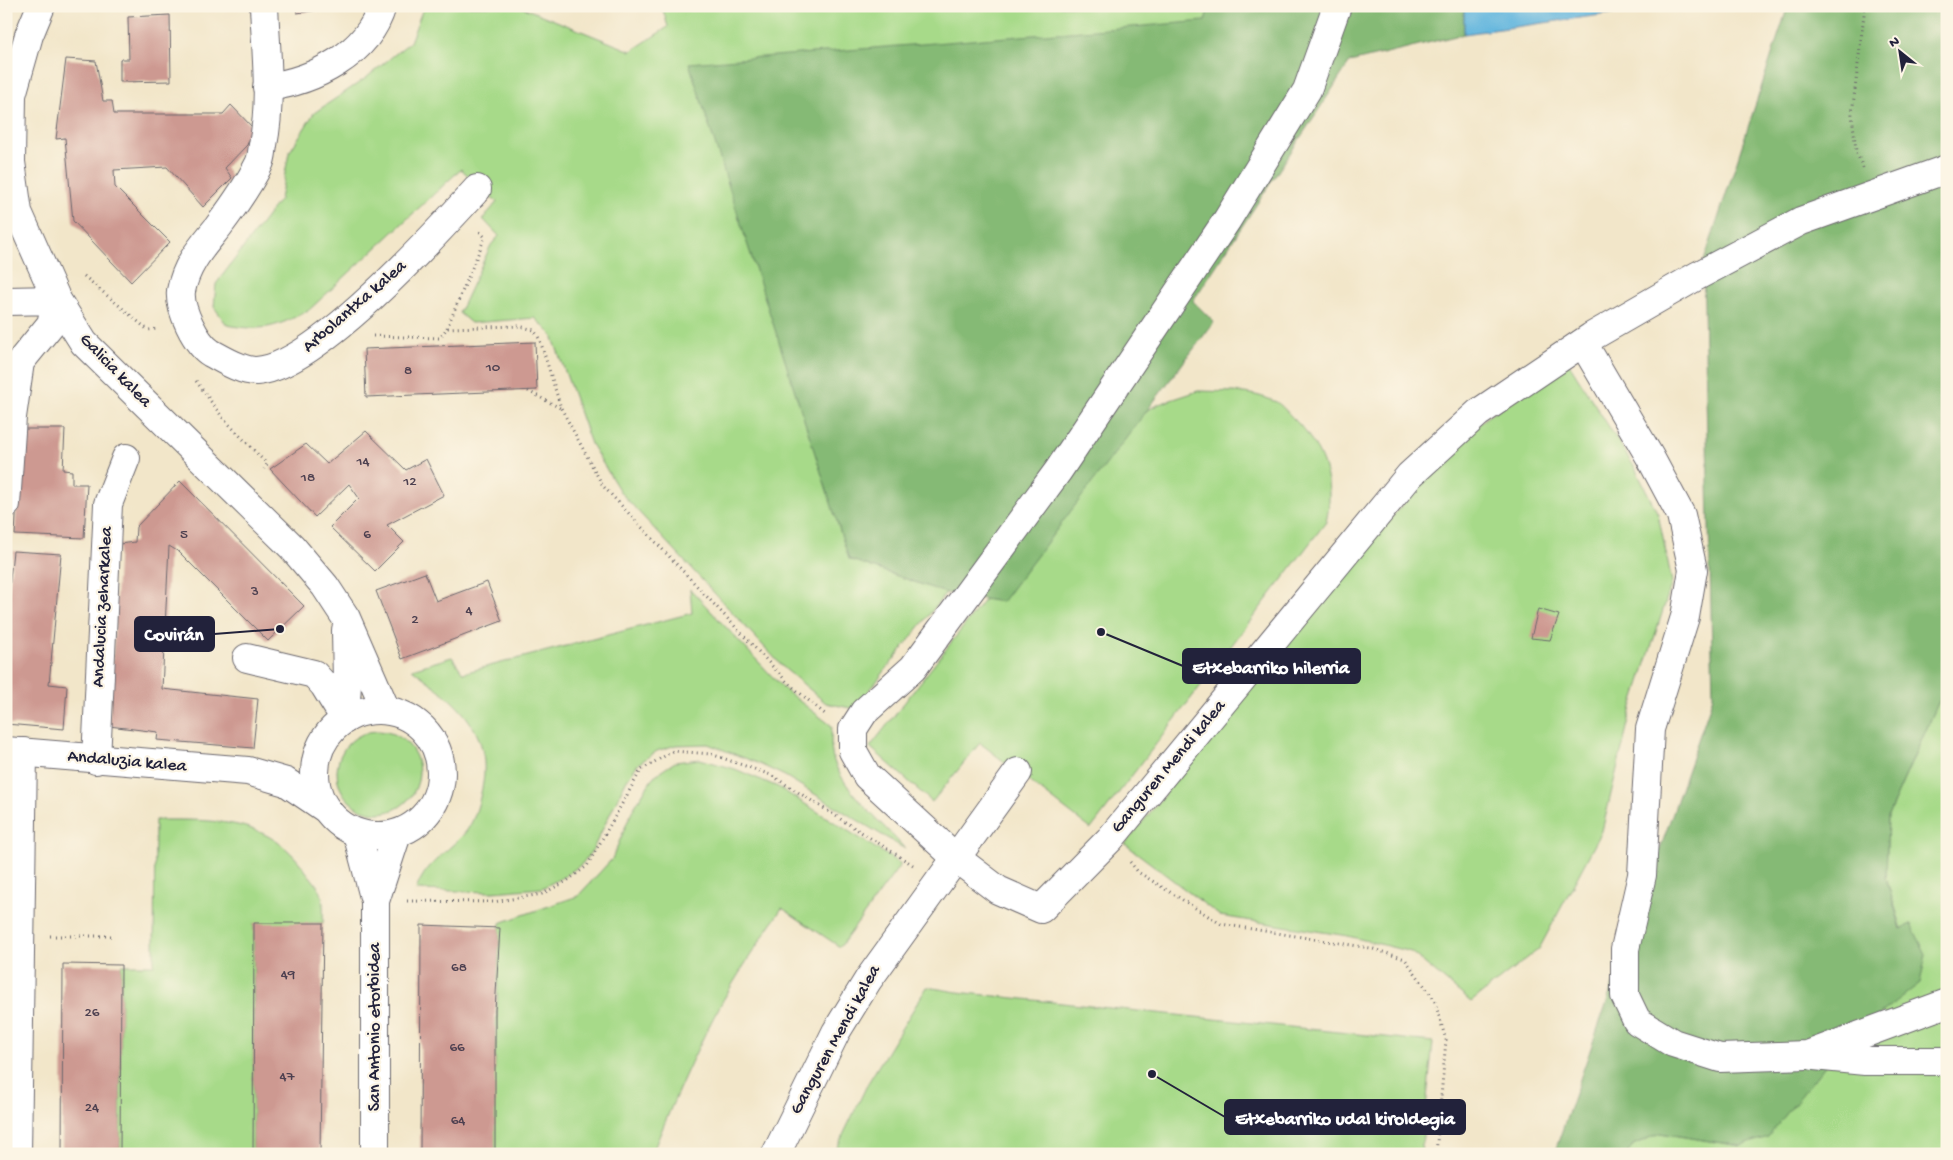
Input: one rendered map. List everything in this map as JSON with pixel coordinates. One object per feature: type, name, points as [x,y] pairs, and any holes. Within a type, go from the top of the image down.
[{"type":"street","name":"Galicia kalea","points":[[41,6],[29,35],[12,95],[11,162],[18,212],[57,300],[84,343],[292,547],[325,586],[346,618],[386,710]]},
{"type":"street","name":"Arbolantxa kalea","points":[[264,6],[268,113],[260,162],[239,199],[190,261],[181,292],[190,326],[204,348],[228,363],[255,371],[281,365],[296,358],[327,335],[423,247],[477,189]]},
{"type":"street","points":[[267,87],[291,84],[312,76],[353,51],[377,23],[382,6]]},
{"type":"street","points":[[956,858],[867,776],[853,750],[853,730],[864,712],[913,668],[1058,471],[1221,228],[1307,90],[1337,6]]},
{"type":"street","name":"Ganguren Mendi kalea","points":[[956,858],[998,890],[1041,909],[1110,839],[1410,476],[1478,413],[1583,342],[1697,276],[1801,221],[1947,170]]},
{"type":"street","points":[[6,301],[57,300],[51,324],[20,362],[12,417],[6,504]]},
{"type":"street","points":[[1583,342],[1650,457],[1680,515],[1693,570],[1686,617],[1650,729],[1642,875],[1625,949],[1625,996],[1637,1021],[1673,1043],[1720,1058],[1808,1055],[1865,1061],[1947,1061]]},
{"type":"street","name":"Andalucia zeharkalea","points":[[96,760],[108,504],[126,458]]},
{"type":"street","points":[[345,718],[347,684],[346,618]]},
{"type":"street","points":[[247,658],[314,674],[324,685],[345,718]]},
{"type":"street","points":[[364,710],[386,710],[407,716],[424,728],[436,746],[442,767],[440,788],[431,808],[417,824],[398,834],[376,837],[356,833],[339,824],[326,810],[317,792],[315,777],[318,751],[329,732],[345,718],[364,710]]},
{"type":"street","name":"Andaluzia kalea","points":[[15,752],[248,771],[287,766],[318,751]]},
{"type":"street","points":[[15,752],[20,936],[17,1154]]},
{"type":"street","name":"Andaluzia kalea","points":[[248,771],[286,782],[326,810]]},
{"type":"street","name":"Ganguren Mendi kalea","points":[[776,1154],[836,1032],[882,959],[1018,772]]},
{"type":"street","name":"San Antonio etorbidea","points":[[356,833],[375,901],[375,1154]]},
{"type":"street","name":"San Antonio etorbidea","points":[[375,901],[398,834]]},
{"type":"street","points":[[1808,1055],[1947,1003]]},
{"type":"path","points":[[1856,151],[1852,114],[1865,6]]},
{"type":"path","points":[[327,335],[440,338],[447,328],[485,237],[458,210]]},
{"type":"path","points":[[84,276],[148,330],[162,328]]},
{"type":"path","points":[[447,328],[519,326],[534,330],[540,340],[547,369],[561,408],[603,486],[629,516],[788,682],[827,716],[853,730]]},
{"type":"path","points":[[195,379],[223,418],[267,464],[264,468]]},
{"type":"path","points":[[528,391],[561,408]]},
{"type":"path","points":[[375,901],[493,902],[542,894],[567,881],[588,866],[641,770],[673,751],[711,754],[771,775],[903,856],[937,884]]},
{"type":"path","points":[[1110,839],[1138,872],[1221,924],[1370,948],[1405,959],[1434,999],[1446,1040],[1436,1154]]},
{"type":"path","points":[[20,936],[112,936]]},
{"type":"green space","points":[[424,6],[519,6],[631,51],[668,27],[662,6],[1209,6],[1206,21],[849,559],[946,593],[855,709],[826,703],[784,668],[621,493],[591,444],[552,335],[535,318],[471,323],[459,313],[491,245],[499,236],[483,219],[497,202],[461,169],[309,310],[270,327],[251,328],[227,325],[214,307],[216,284],[280,199],[289,153],[314,113],[366,78],[410,42]]},
{"type":"green space","points":[[1209,6],[1464,6],[1464,34],[1350,62],[1193,301],[1214,322],[1002,602],[946,593],[849,559],[689,63],[1205,21]]},
{"type":"green space","points":[[1788,6],[1947,6],[1947,683],[1888,815],[1886,878],[1901,929],[1911,924],[1926,954],[1920,983],[1843,1043],[1768,1137],[1741,1146],[1660,1133],[1633,1145],[1627,1154],[1554,1154],[1713,697],[1703,264]]},
{"type":"green space","points":[[1568,362],[1635,468],[1658,514],[1672,582],[1632,707],[1602,831],[1539,949],[1471,1002],[1411,952],[1348,936],[1220,916],[1125,844],[1324,596],[1439,462],[1487,417]]},
{"type":"green space","points":[[1198,391],[1236,392],[1255,395],[1265,397],[1283,407],[1311,439],[1324,464],[1329,492],[1326,522],[1091,829],[980,743],[932,802],[870,747],[1120,425],[1159,404]]},
{"type":"green space","points":[[690,589],[785,690],[832,726],[832,753],[839,773],[855,796],[905,849],[785,776],[755,762],[708,744],[676,745],[657,751],[638,764],[626,781],[593,849],[582,864],[565,876],[542,888],[492,892],[416,890],[424,874],[470,826],[475,816],[481,793],[484,771],[483,752],[469,720],[457,706],[412,669],[452,657],[463,673],[692,613]]},
{"type":"green space","points":[[1947,683],[1947,1154],[1627,1154],[1633,1145],[1660,1133],[1741,1146],[1911,924],[1902,929],[1886,878],[1888,815]]},
{"type":"green space","points":[[370,731],[386,731],[401,738],[412,749],[419,764],[416,788],[407,801],[386,813],[370,813],[355,806],[344,795],[337,780],[337,764],[344,749],[355,738]]},
{"type":"green space","points":[[700,759],[735,769],[778,787],[901,864],[840,947],[782,908],[742,968],[714,1016],[671,1107],[652,1154],[495,1154],[494,1089],[500,923],[578,896],[612,859],[632,811],[654,776],[675,762]]},
{"type":"green space","points":[[155,820],[219,822],[257,831],[274,840],[290,853],[315,882],[322,896],[323,923],[254,924],[253,1154],[120,1154],[121,965],[154,965]]},
{"type":"green space","points":[[927,987],[957,992],[1433,1042],[1421,1154],[834,1154],[868,1083]]},
{"type":"water","points":[[1464,6],[1666,6],[1464,34]]},
{"type":"building","points":[[296,6],[339,6],[339,7],[297,13]]},
{"type":"building","points":[[170,15],[171,81],[120,82],[120,59],[129,59],[128,17]]},
{"type":"building","points":[[66,59],[96,61],[103,101],[112,101],[114,114],[223,114],[231,105],[254,129],[247,145],[225,168],[232,178],[203,207],[167,167],[114,170],[115,187],[170,242],[131,282],[73,221],[65,138],[56,139]]},
{"type":"building","points":[[535,342],[537,390],[366,397],[364,349]]},
{"type":"building","points":[[21,429],[65,429],[63,470],[72,471],[72,484],[87,484],[84,538],[15,535]]},
{"type":"building","points":[[366,431],[406,470],[426,459],[444,495],[387,525],[404,542],[375,571],[330,527],[359,498],[349,484],[315,517],[270,469],[306,444],[327,464]]},
{"type":"building","points":[[180,481],[304,606],[268,641],[179,552],[169,546],[162,689],[258,699],[253,748],[157,740],[158,732],[109,726],[119,544],[135,542],[136,527]]},
{"type":"building","points":[[13,551],[61,554],[49,684],[67,686],[64,729],[6,724],[6,616]]},
{"type":"building","points":[[425,573],[436,601],[487,582],[502,621],[402,659],[376,591]]},
{"type":"building","points":[[1538,609],[1559,615],[1550,640],[1531,638]]},
{"type":"building","points":[[254,923],[323,923],[320,1154],[253,1154]]},
{"type":"building","points":[[421,925],[500,928],[495,1010],[495,1154],[420,1154]]},
{"type":"building","points":[[63,964],[121,965],[120,1154],[62,1154]]},
{"type":"place","name":"Covirán","points":[[280,629]]},
{"type":"place","name":"Etxebarriko hilerria","points":[[1101,632]]},
{"type":"place","name":"Etxebarriko udal kiroldegia","points":[[1152,1074]]}]
